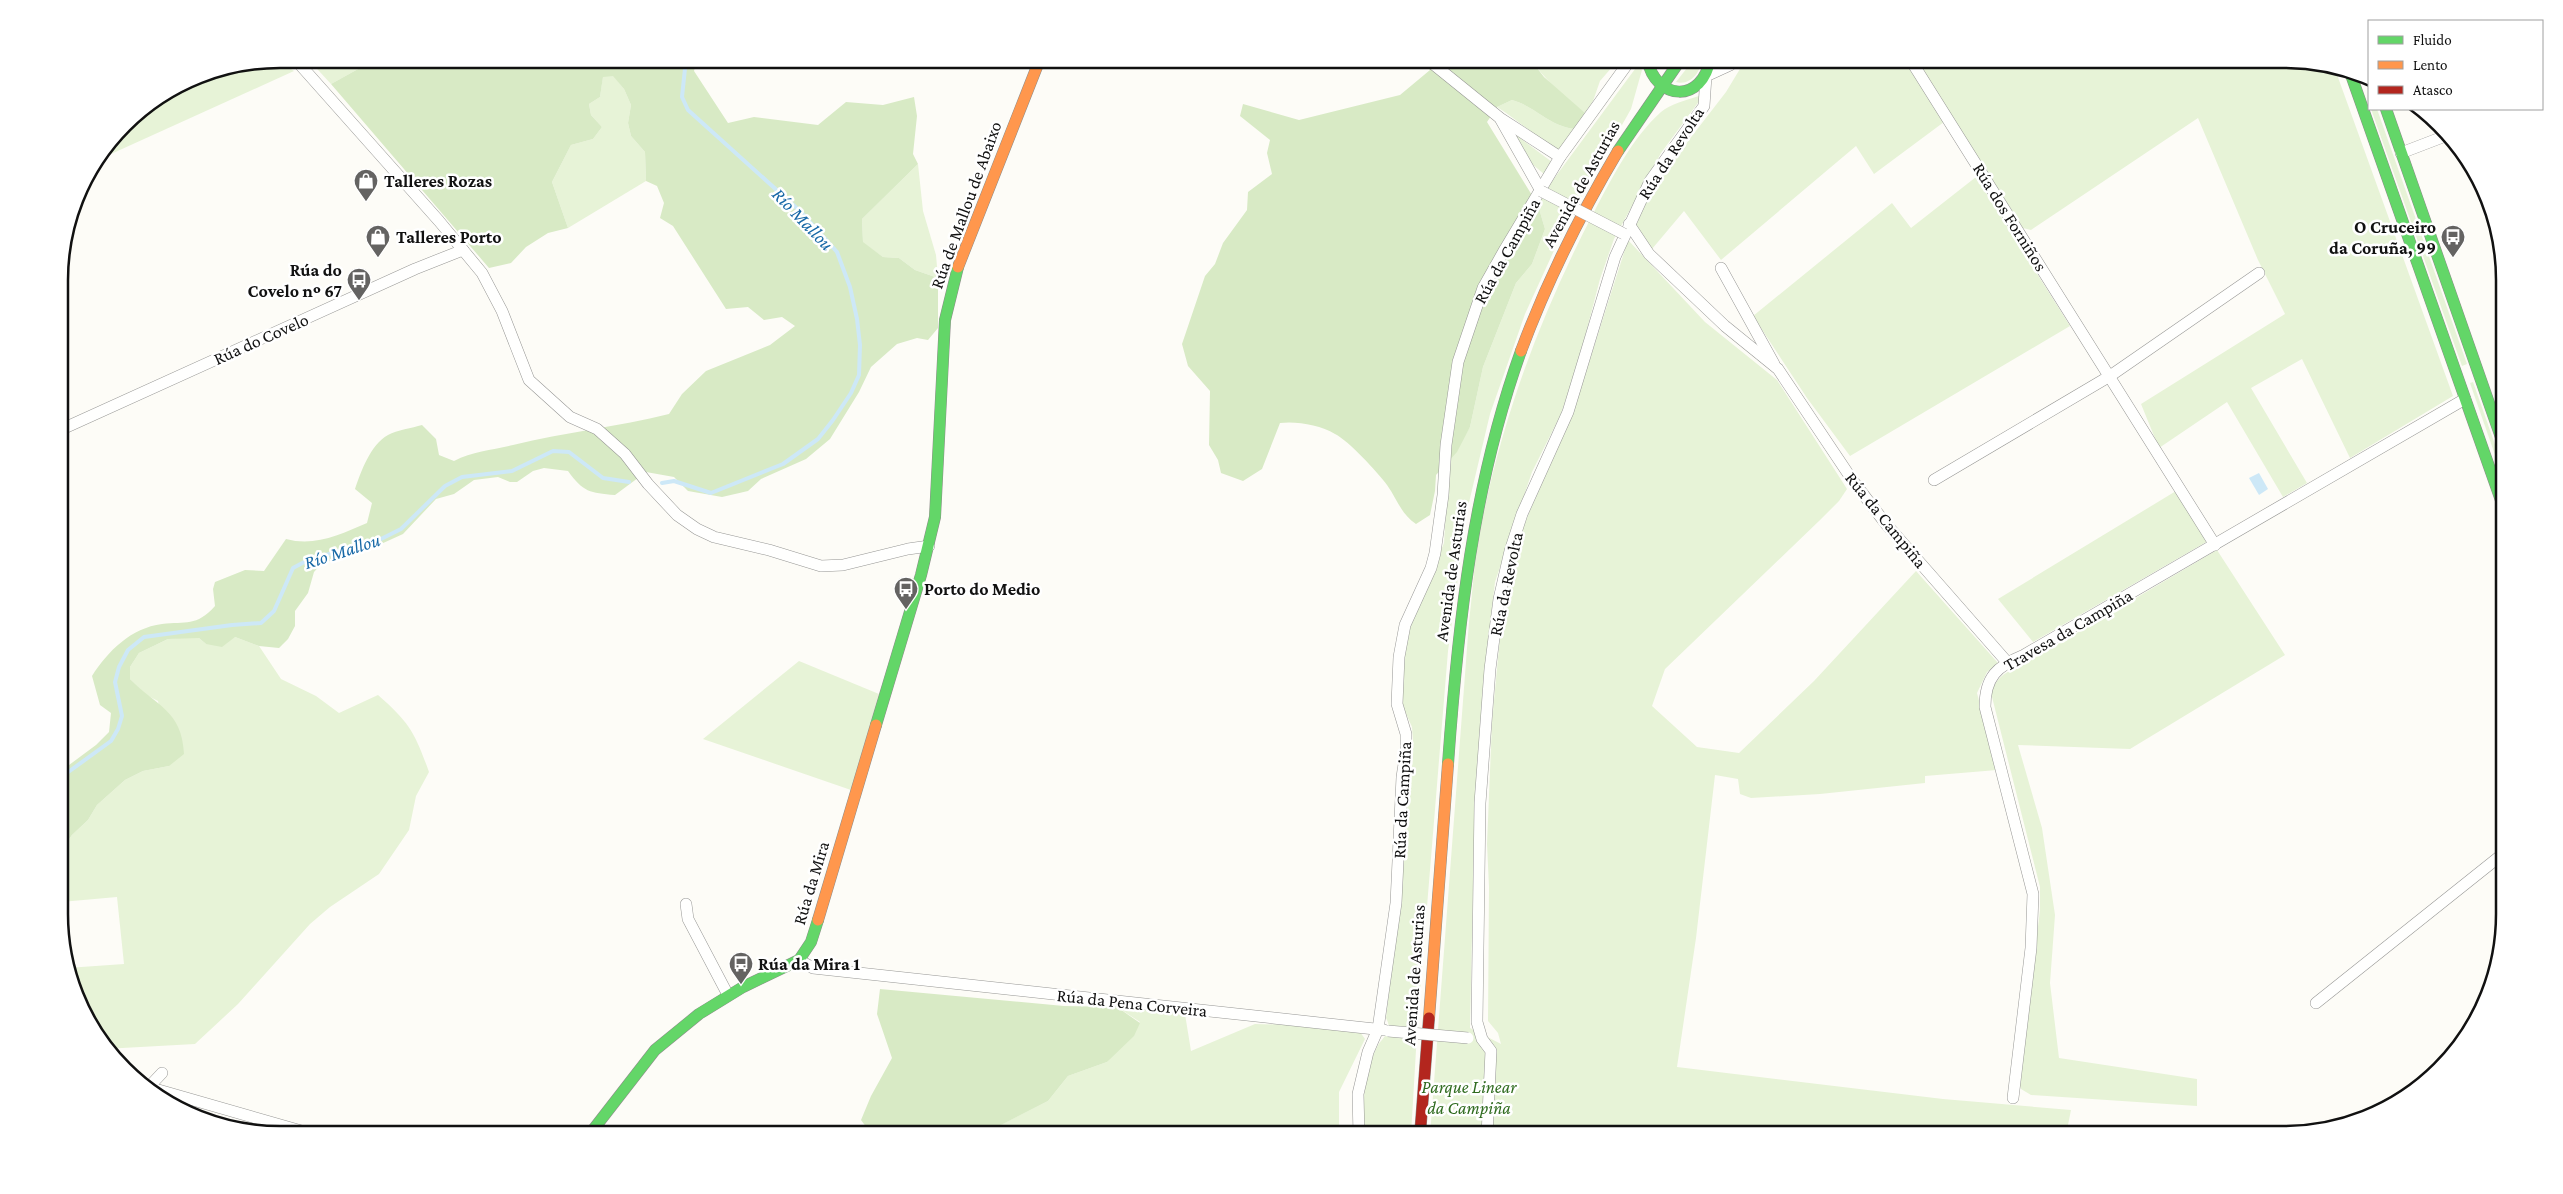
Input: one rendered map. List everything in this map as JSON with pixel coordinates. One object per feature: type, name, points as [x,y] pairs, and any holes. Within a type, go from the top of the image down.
[{"type":"main road","name":"Rúa de Mallou de Abaixo","points":[[929,546],[935,517],[939,470],[945,320],[953,279],[1036,68]]},
{"type":"main road","points":[[1642,114],[1647,68]]},
{"type":"main road","points":[[1650,68],[1660,86],[1674,92]]},
{"type":"main road","name":"Avenida de Asturias","points":[[1421,1126],[1453,688],[1467,565],[1485,472],[1508,389],[1542,297],[1591,195],[1660,86],[1674,68]]},
{"type":"main road","points":[[1642,114],[1674,92],[1689,90],[1699,85],[1706,76],[1708,68]]},
{"type":"main road","points":[[2353,79],[2496,486]]},
{"type":"main road","points":[[2386,110],[2496,423]]},
{"type":"main road","name":"Rúa da Mira","points":[[799,960],[811,942],[929,546]]},
{"type":"main road","points":[[596,1126],[655,1050],[698,1014],[728,996],[799,960]]},
{"type":"street","points":[[303,68],[482,272],[502,311],[529,380],[570,417],[597,429],[625,454],[648,484],[677,515],[696,529],[714,537],[769,550],[821,566],[844,565],[908,549],[929,546]]},
{"type":"street","name":"Rúa da Campiña","points":[[1438,68],[1500,118],[1560,157]]},
{"type":"street","points":[[1541,191],[1560,157],[1624,68]]},
{"type":"street","points":[[1706,76],[1725,68]]},
{"type":"street","name":"Rúa dos Forniños","points":[[1916,68],[2215,545]]},
{"type":"street","name":"Rúa da Revolta","points":[[1487,1126],[1491,1051],[1482,1039],[1477,1022],[1480,804],[1490,669],[1499,599],[1510,551],[1522,514],[1568,412],[1615,257],[1650,181],[1704,106],[1706,76]]},
{"type":"street","name":"Rúa da Campiña","points":[[1500,118],[1541,191],[1627,229],[1649,254],[1725,326],[1778,370]]},
{"type":"street","points":[[2401,153],[2440,137]]},
{"type":"street","name":"Rúa da Campiña","points":[[1359,1126],[1358,1094],[1368,1052],[1383,1030],[1398,876],[1406,734],[1397,704],[1396,691],[1405,625],[1431,568],[1435,553],[1452,401],[1458,362],[1470,323],[1483,288],[1541,191]]},
{"type":"street","name":"Rúa do Covelo","points":[[68,426],[406,273],[464,250]]},
{"type":"street","name":"Rúa da Campiña","points":[[1721,268],[1778,370],[1853,481],[1886,524],[2007,662]]},
{"type":"street","points":[[1934,480],[2110,376],[2259,273]]},
{"type":"street","name":"Travesa da Campiña","points":[[2013,1098],[2031,948],[2034,894],[1985,707],[1988,682],[2007,662],[2024,655],[2465,399]]},
{"type":"street","points":[[2316,1003],[2496,859]]},
{"type":"street","points":[[686,904],[688,919],[728,996]]},
{"type":"street","name":"Rúa da Pena Corveira","points":[[799,960],[813,968],[1482,1039]]},
{"type":"street","points":[[152,1084],[162,1073]]},
{"type":"street","points":[[168,1095],[283,1126]]},
{"type":"green space","points":[[290,68],[294,71],[111,154],[109,153],[120,140],[150,111],[186,89],[224,75],[252,69]]},
{"type":"green space","points":[[316,68],[360,68],[331,84]]},
{"type":"green space","points":[[360,68],[695,68],[694,71],[728,123],[754,117],[818,125],[846,102],[883,105],[914,97],[917,116],[913,154],[918,164],[862,219],[863,242],[883,257],[899,258],[915,270],[938,278],[938,328],[928,340],[917,338],[897,344],[871,367],[859,392],[830,439],[806,459],[761,479],[748,491],[722,497],[688,491],[674,477],[646,472],[615,495],[588,490],[578,483],[568,471],[544,468],[533,471],[517,482],[510,482],[498,477],[474,480],[454,494],[436,499],[403,534],[381,544],[321,564],[314,572],[308,593],[295,611],[295,626],[288,639],[279,648],[259,646],[235,637],[222,647],[206,644],[199,638],[168,639],[139,653],[130,667],[130,679],[173,718],[182,739],[184,754],[169,766],[143,771],[125,780],[97,805],[88,820],[68,841],[68,766],[96,745],[109,732],[111,713],[100,705],[92,676],[105,658],[121,642],[140,630],[162,624],[190,622],[202,617],[215,606],[213,589],[215,582],[245,570],[264,571],[286,539],[297,541],[318,540],[338,535],[367,523],[372,503],[355,489],[367,459],[382,439],[396,432],[422,425],[436,439],[439,455],[454,461],[483,451],[669,414],[682,394],[706,371],[770,345],[795,326],[782,317],[764,320],[748,307],[726,309],[673,226],[660,218],[664,203],[657,186],[646,181],[645,152],[631,136],[628,123],[631,105],[624,89],[613,76],[603,77],[600,97],[589,104],[591,115],[602,127],[593,139],[571,145],[552,182],[568,228],[548,233],[526,247],[511,263],[489,268],[331,84]]},
{"type":"green space","points":[[1428,68],[1537,68],[1544,77],[1585,113],[1577,129],[1559,125],[1529,107],[1512,100],[1497,107],[1487,122],[1538,205],[1545,229],[1532,264],[1516,283],[1483,367],[1470,427],[1457,452],[1436,475],[1430,515],[1416,524],[1403,511],[1382,479],[1355,450],[1335,434],[1315,426],[1301,423],[1280,423],[1262,469],[1243,481],[1221,473],[1218,460],[1209,445],[1210,391],[1188,366],[1182,344],[1205,276],[1215,264],[1223,243],[1247,210],[1248,192],[1272,174],[1267,153],[1270,140],[1240,116],[1243,104],[1299,120],[1400,95],[1430,70]]},
{"type":"green space","points":[[1537,68],[1611,68],[1600,81],[1593,101],[1585,113],[1569,101]]},
{"type":"green space","points":[[1636,68],[1640,68],[1642,70],[1631,109],[1567,222],[1525,314],[1490,414],[1467,511],[1448,651],[1418,1016],[1412,1126],[1363,1126],[1366,1079],[1372,1058],[1389,1027],[1386,1018],[1397,922],[1407,777],[1413,741],[1412,727],[1403,707],[1399,683],[1410,622],[1444,543],[1449,461],[1470,427],[1483,367],[1516,283],[1532,264],[1545,229],[1538,205],[1550,184]]},
{"type":"green space","points":[[1687,68],[1699,68],[1690,80],[1681,83],[1676,82]]},
{"type":"green space","points":[[1741,68],[1909,68],[1944,122],[1874,174],[1856,146],[1721,260],[1684,211],[1652,249],[1636,226],[1651,189],[1726,92]]},
{"type":"green space","points":[[1922,68],[2298,68],[2337,75],[2453,396],[2350,458],[2302,359],[2251,388],[2307,483],[2283,497],[2227,402],[2159,448],[2141,404],[2285,314],[2258,260],[2198,118],[2031,230],[2023,228]]},
{"type":"green space","points":[[613,75],[624,89],[631,105],[628,123],[631,136],[645,152],[646,181],[568,228],[552,182],[571,145],[593,139],[602,127],[591,115],[589,104],[600,97],[603,76]]},
{"type":"green space","name":"Parque Linear da Campiña","points":[[1699,96],[1700,100],[1661,153],[1614,239],[1600,279],[1580,356],[1561,414],[1532,472],[1495,582],[1483,686],[1474,842],[1470,1028],[1501,1044],[1498,1033],[1488,1021],[1489,887],[1487,844],[1492,722],[1501,626],[1518,539],[1577,400],[1628,240],[1705,322],[1777,380],[1847,489],[1839,501],[1819,521],[1665,669],[1652,706],[1697,747],[1739,753],[1814,681],[1916,571],[1998,663],[1987,672],[1977,693],[1997,770],[1925,776],[1925,783],[1820,794],[1751,798],[1740,794],[1738,779],[1715,775],[1696,938],[1677,1067],[1943,1099],[2071,1110],[2068,1126],[1431,1126],[1469,622],[1474,568],[1485,506],[1508,419],[1522,376],[1555,293],[1574,252],[1623,159],[1651,122],[1661,112],[1674,104]]},
{"type":"green space","points":[[1512,100],[1529,107],[1559,125],[1577,129],[1558,151],[1497,107]]},
{"type":"green space","points":[[2371,110],[2377,110],[2467,364],[2462,366]]},
{"type":"green space","points":[[1516,135],[1552,162],[1544,174],[1532,164]]},
{"type":"green space","points":[[918,164],[923,211],[936,255],[938,278],[915,270],[899,258],[883,257],[863,243],[862,219]]},
{"type":"green space","points":[[1976,177],[2070,326],[1850,456],[1807,398],[1753,316],[1892,203],[1911,228]]},
{"type":"green space","points":[[2473,382],[2496,447],[2496,458],[2470,383]]},
{"type":"green space","points":[[2176,491],[2208,541],[2033,642],[1998,599]]},
{"type":"green space","points":[[2217,550],[2285,655],[2130,749],[2018,745],[2042,828],[2055,915],[2050,983],[2059,1058],[2197,1079],[2197,1106],[2031,1095],[2021,1089],[2019,1083],[2040,910],[2040,887],[1991,693],[1999,679],[2010,670],[2021,666]]},
{"type":"green space","points":[[235,637],[259,646],[281,679],[316,696],[339,713],[378,695],[405,721],[420,747],[429,772],[416,796],[409,830],[379,874],[330,907],[310,924],[238,1004],[195,1044],[115,1048],[89,1008],[74,967],[124,964],[117,897],[68,901],[68,841],[88,820],[97,805],[125,780],[143,771],[169,766],[158,701],[144,694],[130,679],[130,667],[139,653],[168,639],[199,638],[206,644]]},
{"type":"green space","points":[[799,661],[879,694],[851,790],[703,739]]},
{"type":"green space","points":[[880,989],[1064,1006],[1117,1007],[1140,1023],[1134,1036],[1107,1062],[1068,1076],[1048,1101],[999,1126],[865,1126],[861,1120],[871,1096],[892,1058],[877,1014]]},
{"type":"green space","points":[[1117,1007],[1185,1014],[1191,1051],[1255,1024],[1297,1025],[1360,1032],[1365,1039],[1339,1092],[1339,1126],[998,1126],[1048,1101],[1068,1076],[1107,1062],[1140,1022]]},
{"type":"water","points":[[2259,473],[2268,489],[2259,495],[2249,478]]},
{"type":"waterway","name":"Río Mallou","points":[[662,483],[674,481],[711,493],[783,464],[818,439],[851,393],[859,375],[860,345],[857,319],[850,287],[837,252],[801,212],[688,110],[682,97],[685,68]]},
{"type":"waterway","name":"Río Mallou","points":[[68,772],[111,741],[118,729],[122,716],[115,682],[119,667],[128,650],[144,637],[261,623],[274,611],[293,568],[308,560],[379,540],[401,529],[445,486],[462,477],[512,471],[553,451],[569,452],[603,478],[629,482]]},
{"type":"traffic: fast","points":[[1650,68],[1660,83],[1669,89],[1679,92],[1689,90],[1698,84],[1707,68]]},
{"type":"traffic: fast","points":[[1618,151],[1675,68]]},
{"type":"traffic: fast","points":[[2353,79],[2496,486]]},
{"type":"traffic: fast","points":[[2386,110],[2496,423]]},
{"type":"traffic: fast","points":[[876,725],[921,575],[935,517],[945,320],[958,267]]},
{"type":"traffic: fast","points":[[1448,764],[1463,607],[1479,503],[1504,401],[1521,351]]},
{"type":"traffic: fast","points":[[596,1126],[655,1050],[699,1014],[743,987],[799,960],[811,942],[818,920]]},
{"type":"traffic: slow","points":[[958,267],[1036,68]]},
{"type":"traffic: slow","points":[[1521,351],[1565,249],[1590,199],[1618,151]]},
{"type":"traffic: slow","points":[[818,920],[876,725]]},
{"type":"traffic: slow","points":[[1429,1018],[1448,764]]},
{"type":"traffic: jam","points":[[1421,1126],[1429,1018]]},
{"type":"place","name":"Talleres Rozas","points":[[366,202]]},
{"type":"place","name":"Talleres Porto","points":[[378,258]]},
{"type":"place","name":"O Cruceiro da Coruña, 99","points":[[2453,258]]},
{"type":"place","name":"Rúa do Covelo nº 67","points":[[359,301]]},
{"type":"place","name":"Porto do Medio","points":[[906,610]]},
{"type":"place","name":"Rúa da Mira 1","points":[[741,985]]}]
